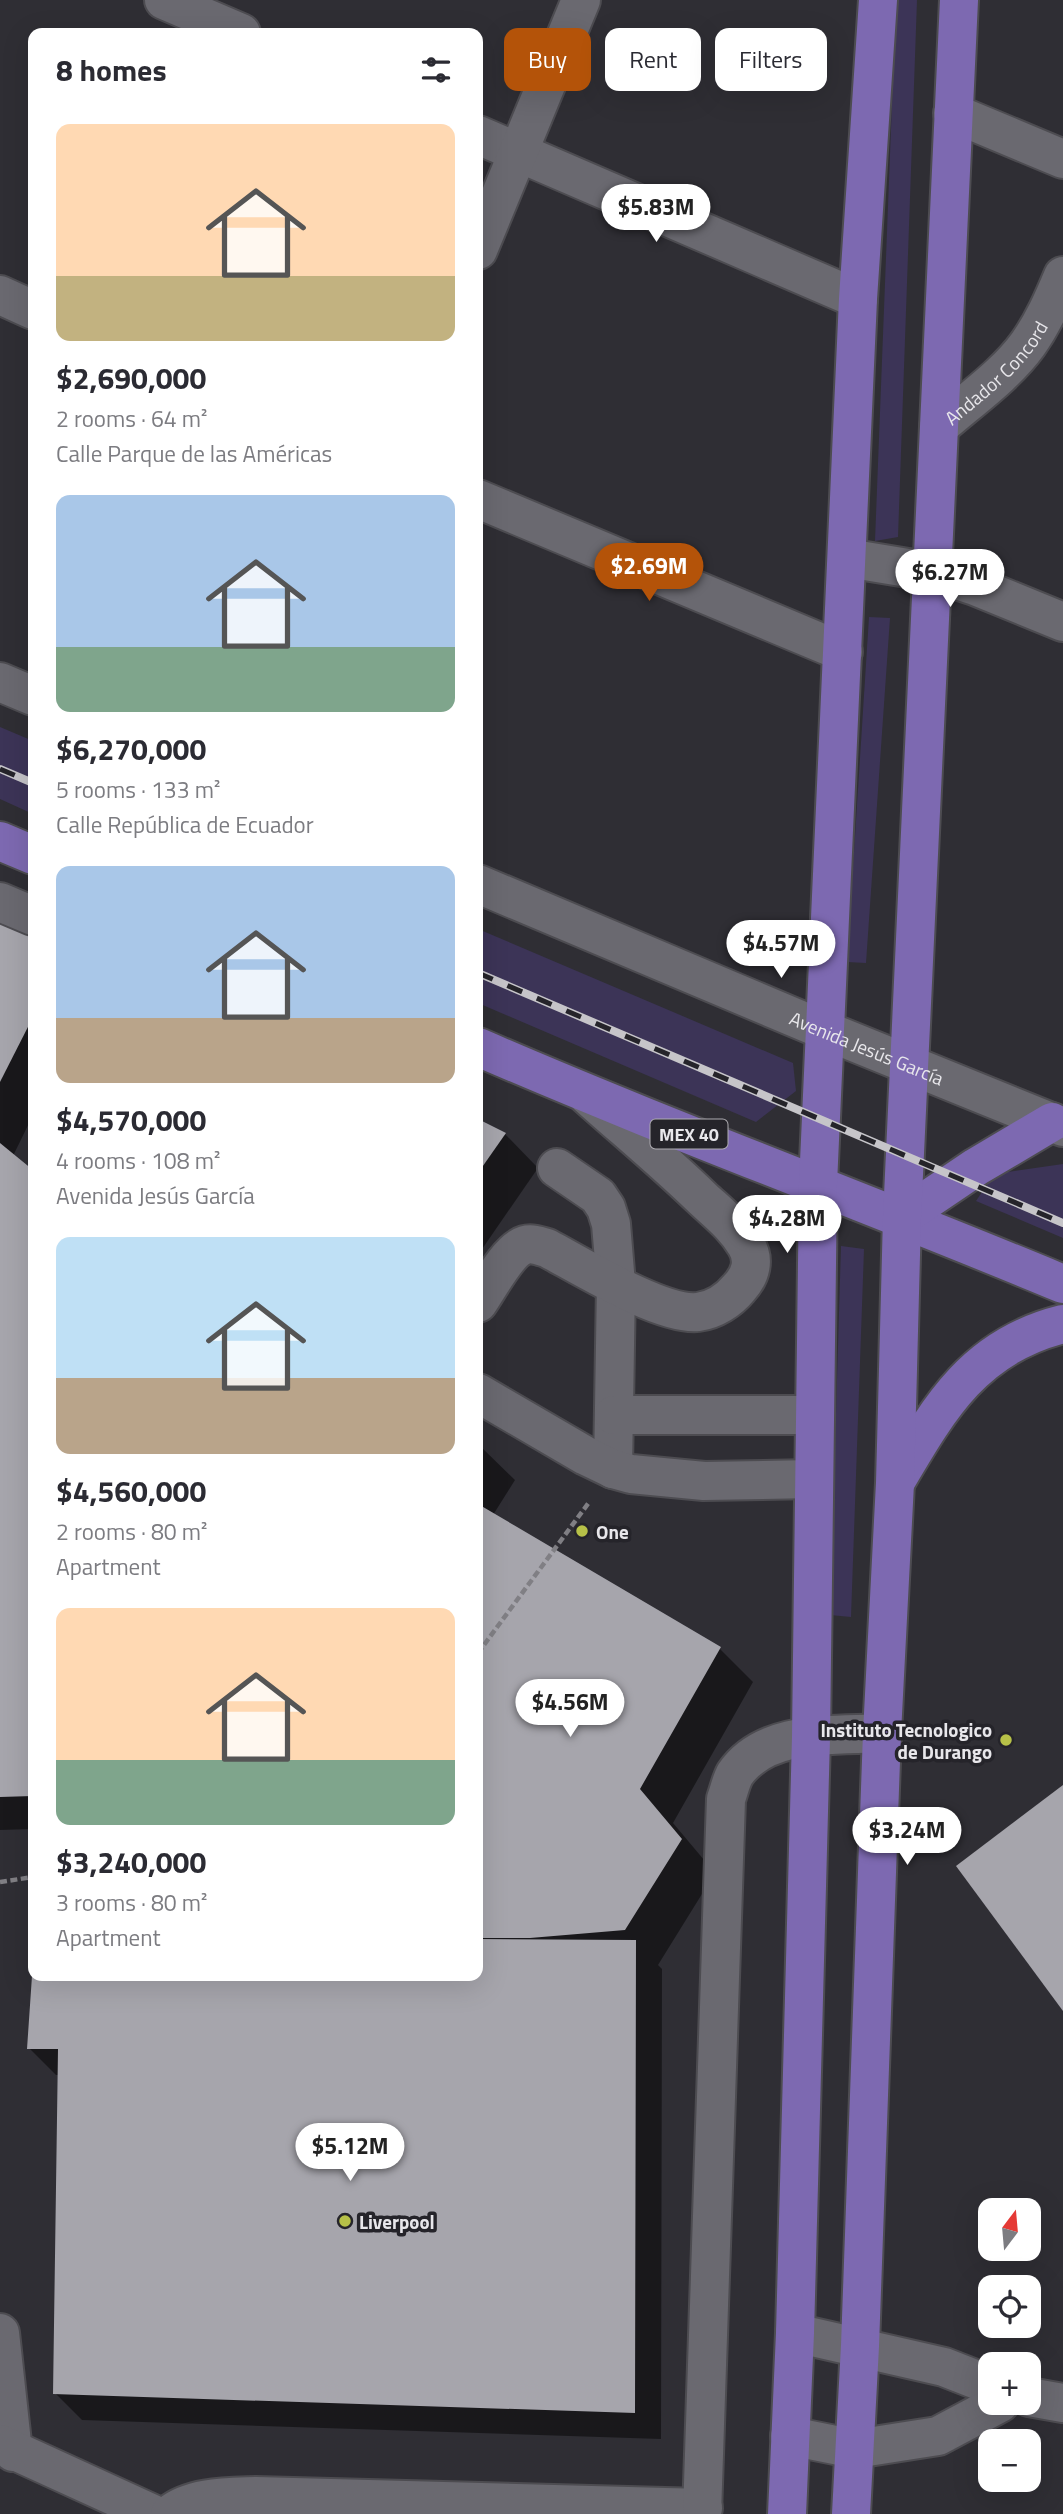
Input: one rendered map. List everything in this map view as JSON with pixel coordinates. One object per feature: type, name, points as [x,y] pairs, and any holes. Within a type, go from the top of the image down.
[{"type":"main road","points":[[787,2514],[811,1737],[818,1184],[858,299],[878,0]]},
{"type":"main road","points":[[851,2514],[895,1483],[902,1217],[958,0]]},
{"type":"main road","points":[[0,841],[28,853]]},
{"type":"main road","name":"MEX 40","points":[[483,1049],[584,1093],[902,1217],[1063,1284]]},
{"type":"main road","points":[[902,1217],[1059,1114]]},
{"type":"main road","points":[[895,1483],[934,1417],[964,1379],[1000,1350],[1040,1330],[1063,1324]]},
{"type":"street","points":[[164,0],[229,28]]},
{"type":"street","points":[[483,238],[581,0]]},
{"type":"street","points":[[953,113],[1063,159]]},
{"type":"street","points":[[483,137],[858,299]]},
{"type":"street","name":"Andador Concord","points":[[939,427],[1006,369],[1027,346],[1045,317],[1063,276]]},
{"type":"street","points":[[0,295],[28,308]]},
{"type":"street","points":[[483,501],[843,652]]},
{"type":"street","points":[[847,558],[932,572],[975,586],[1063,622]]},
{"type":"street","points":[[0,682],[28,694]]},
{"type":"street","name":"Avenida Jesús García","points":[[483,886],[824,1030],[909,1063],[1059,1114]]},
{"type":"street","points":[[0,902],[28,914]]},
{"type":"street","points":[[483,1296],[516,1250],[525,1245],[547,1248],[616,1283],[678,1310],[698,1312],[717,1306],[734,1294],[750,1270],[751,1257],[736,1230],[686,1182],[584,1093]]},
{"type":"street","points":[[557,1168],[598,1196],[606,1208],[611,1224],[616,1283],[613,1469]]},
{"type":"street","points":[[483,1396],[613,1469],[656,1478],[704,1481],[813,1479]]},
{"type":"street","points":[[614,1415],[814,1415]]},
{"type":"street","points":[[170,2514],[177,2508],[202,2501],[256,2496],[702,2511],[726,1799],[735,1774],[761,1751],[777,1743],[811,1737],[883,1733]]},
{"type":"street","points":[[0,2333],[7,2448],[153,2514]]},
{"type":"street","points":[[794,2333],[860,2346],[944,2368],[978,2381]]},
{"type":"street","points":[[1041,2399],[1063,2403]]},
{"type":"street","points":[[790,2436],[855,2449],[938,2436],[978,2415]]},
{"type":"path","points":[[483,1646],[613,1469]]},
{"type":"path","points":[[0,1881],[28,1878]]},
{"type":"shaded area","points":[[896,0],[917,0],[898,537],[875,541]]},
{"type":"shaded area","points":[[869,617],[890,618],[866,963],[847,962]]},
{"type":"shaded area","points":[[0,727],[28,739],[28,812],[0,799]]},
{"type":"shaded area","points":[[483,931],[793,1063],[796,1091],[756,1122],[483,1005]]},
{"type":"shaded area","points":[[1063,1164],[1063,1238],[976,1201],[994,1174]]},
{"type":"shaded area","points":[[841,1246],[864,1249],[851,1617],[830,1615]]},
{"type":"building","points":[[0,919],[28,932],[28,1027],[0,1082]]},
{"type":"building","points":[[483,1122],[506,1133],[483,1166]]},
{"type":"building","points":[[0,1143],[28,1166],[28,1796],[0,1797]]},
{"type":"building","points":[[483,1507],[721,1647],[640,1789],[682,1839],[625,1930],[530,1938],[483,1938]]},
{"type":"building","points":[[1063,1785],[1063,2011],[956,1866]]},
{"type":"building","name":"Liverpool","points":[[483,1939],[636,1940],[635,2413],[53,2394],[58,2049],[27,2049],[32,1981],[483,1981]]},
{"type":"railway","points":[[0,769],[28,781]]},
{"type":"railway","points":[[483,975],[1063,1223]]},
{"type":"place","name":"One","points":[[582,1531]]},
{"type":"place","name":"Instituto Tecnologico de Durango","points":[[1006,1740]]},
{"type":"place","name":"Liverpool","points":[[345,2221]]}]
